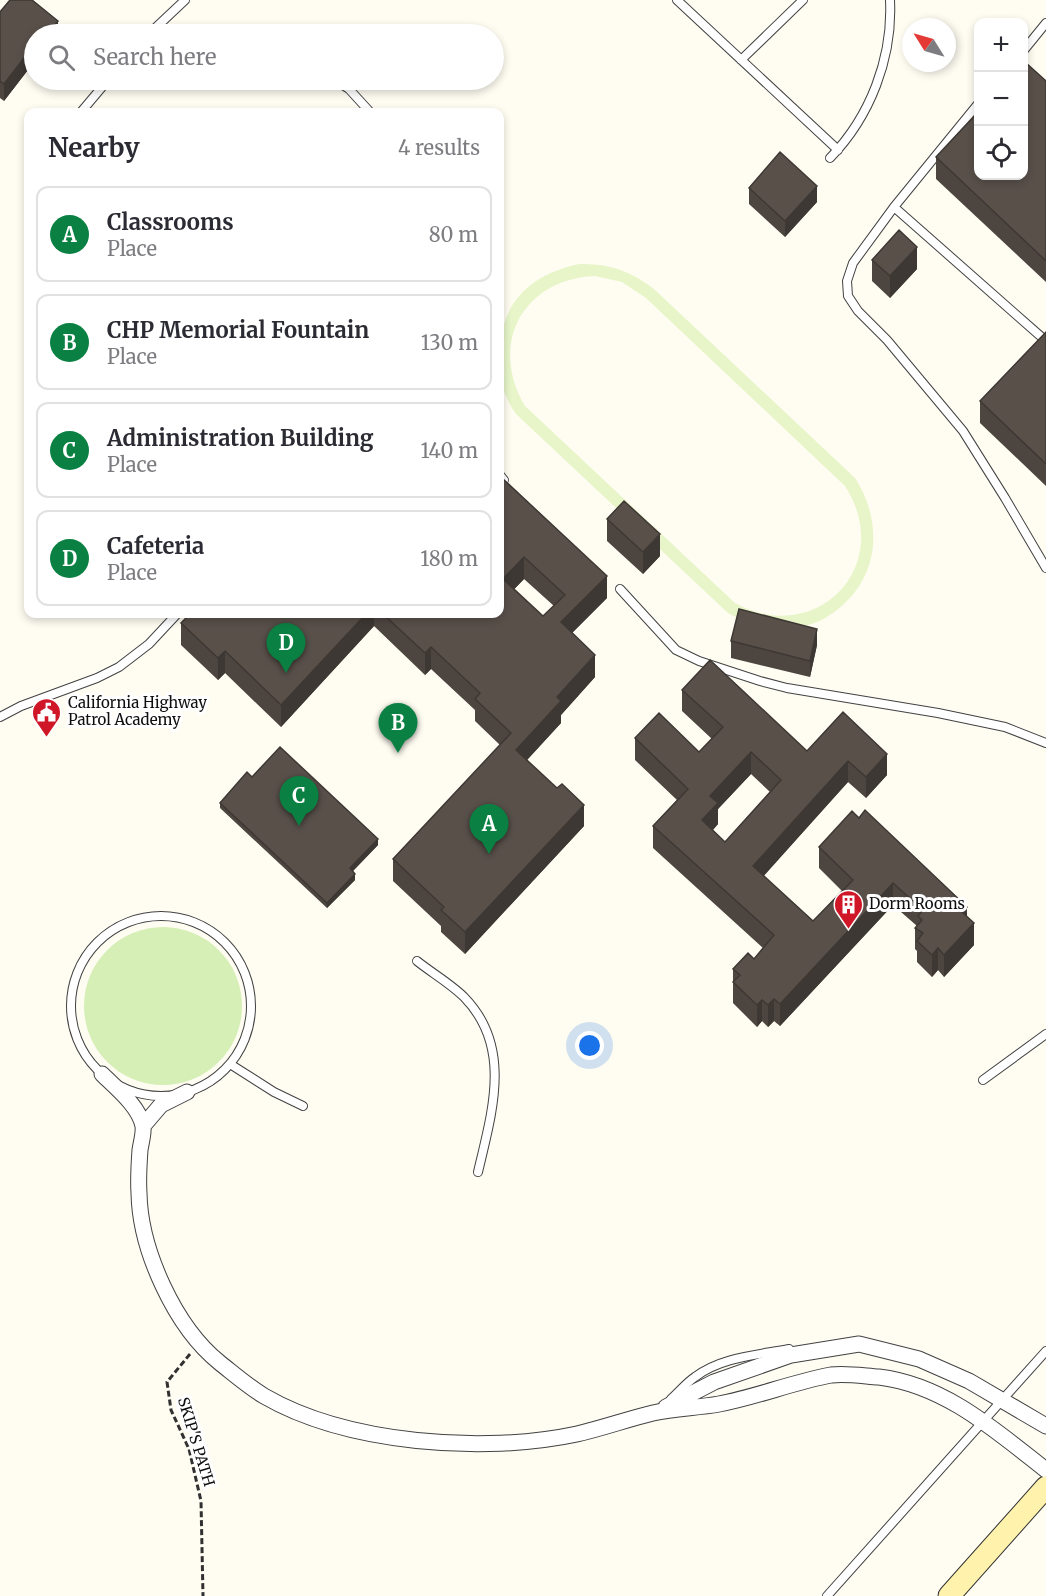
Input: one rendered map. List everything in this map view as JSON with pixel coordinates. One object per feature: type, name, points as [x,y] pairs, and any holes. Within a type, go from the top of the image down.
[{"type":"street","points":[[102,1074],[131,1103],[142,1126],[139,1196],[146,1240],[160,1278],[184,1322],[199,1343],[218,1361],[263,1396],[314,1419],[364,1433],[447,1443],[504,1443],[575,1434],[656,1413],[719,1404],[834,1375],[881,1377],[912,1385],[951,1400],[984,1422],[1046,1470]]},
{"type":"street","points":[[142,1126],[161,1105],[187,1092]]},
{"type":"street","points":[[656,1413],[714,1382],[791,1355],[859,1344],[919,1359],[969,1381],[1046,1426]]},
{"type":"street","points":[[949,1596],[1046,1487]]},
{"type":"lane","points":[[160,24],[185,0]]},
{"type":"lane","points":[[678,0],[838,150]]},
{"type":"lane","points":[[741,60],[803,0]]},
{"type":"lane","points":[[830,158],[851,135],[878,81],[888,47],[890,0]]},
{"type":"lane","points":[[1028,44],[1046,23]]},
{"type":"lane","points":[[84,108],[100,90]]},
{"type":"lane","points":[[350,90],[366,108]]},
{"type":"lane","points":[[974,109],[894,207],[853,263],[847,281],[848,296],[858,311],[887,340],[963,431],[1046,568]]},
{"type":"lane","points":[[894,207],[1046,341]]},
{"type":"lane","points":[[620,589],[676,650],[699,661],[788,688],[938,713],[1005,727],[1046,743]]},
{"type":"lane","points":[[0,717],[21,706],[98,678],[119,667],[149,644],[173,618]]},
{"type":"lane","points":[[156,916],[172,916],[203,926],[222,940],[238,959],[250,989],[250,1021],[246,1037],[230,1064],[210,1081],[187,1092],[165,1096],[142,1094],[121,1087],[102,1074],[83,1052],[75,1031],[71,1009],[75,980],[88,953],[111,932],[140,919],[156,916]]},
{"type":"lane","points":[[417,961],[463,996],[488,1030],[493,1046],[494,1096],[478,1172]]},
{"type":"lane","points":[[983,1080],[1046,1034]]},
{"type":"lane","points":[[230,1064],[274,1092],[303,1106]]},
{"type":"lane","points":[[827,1596],[1046,1351]]},
{"type":"path","name":"SKIP'S PATH","points":[[199,1343],[167,1382],[171,1410],[189,1449],[201,1500],[203,1596]]},
{"type":"green space","points":[[579,264],[600,265],[619,269],[645,283],[855,478],[864,494],[869,510],[873,526],[873,543],[871,560],[865,576],[844,604],[818,622],[795,627],[751,622],[728,613],[516,414],[504,390],[504,326],[511,307],[520,295],[545,276]],"holes":[[[595,276],[622,282],[646,298],[845,486],[858,516],[861,544],[854,570],[840,591],[819,607],[794,615],[765,614],[735,603],[525,406],[514,383],[510,360],[512,338],[519,319],[531,302],[548,289],[570,280]]]},
{"type":"green space","points":[[163,927],[193,933],[207,940],[219,950],[229,962],[236,976],[242,1006],[236,1036],[229,1050],[219,1062],[207,1072],[193,1079],[163,1085],[133,1079],[119,1072],[107,1062],[97,1050],[90,1036],[84,1006],[90,976],[97,962],[107,950],[119,940],[133,933]]},
{"type":"building","points":[[10,0],[32,0],[58,21],[55,24],[24,24],[24,58],[4,84],[0,81],[0,12]]},
{"type":"building","points":[[1028,65],[1046,81],[1046,261],[936,157],[974,116],[974,180],[1028,180]]},
{"type":"building","points":[[780,152],[817,186],[785,221],[749,188]]},
{"type":"building","points":[[899,230],[917,247],[890,276],[872,260]]},
{"type":"building","points":[[1046,332],[1046,464],[980,401]]},
{"type":"building","points":[[504,480],[607,576],[561,622],[595,655],[557,697],[561,701],[516,750],[557,788],[562,784],[584,805],[465,932],[441,910],[444,907],[393,859],[511,733],[475,699],[480,693],[431,647],[425,653],[387,618],[504,618],[504,580],[543,616],[565,595],[524,557],[504,578]]},
{"type":"building","points":[[624,501],[660,534],[643,552],[607,519]]},
{"type":"building","points":[[739,609],[817,629],[810,661],[731,641]]},
{"type":"building","points":[[186,618],[362,618],[281,705],[225,651],[218,658],[181,623]]},
{"type":"building","points":[[710,660],[807,751],[843,712],[887,754],[866,777],[848,761],[753,866],[813,921],[853,880],[819,847],[852,811],[859,818],[865,810],[967,907],[962,912],[974,923],[944,955],[938,948],[932,955],[917,941],[923,933],[915,928],[922,920],[918,916],[923,910],[893,883],[780,1004],[774,999],[768,1005],[762,1000],[757,1005],[733,982],[740,975],[733,969],[748,953],[754,959],[774,935],[653,826],[688,789],[635,738],[659,713],[699,752],[723,727],[682,690]],"holes":[[[751,752],[781,780],[725,842],[702,820],[718,803],[710,796]]]},
{"type":"building","points":[[280,747],[378,839],[350,868],[355,874],[327,903],[220,803],[247,772],[252,777]]},
{"type":"place","name":"Cafeteria","points":[[286,673]]},
{"type":"place","name":"California Highway Patrol Academy","points":[[47,738]]},
{"type":"place","name":"CHP Memorial Fountain","points":[[398,753]]},
{"type":"place","name":"Administration Building","points":[[299,826]]},
{"type":"place","name":"Classrooms","points":[[489,854]]},
{"type":"place","name":"Dorm Rooms","points":[[848,930]]}]
